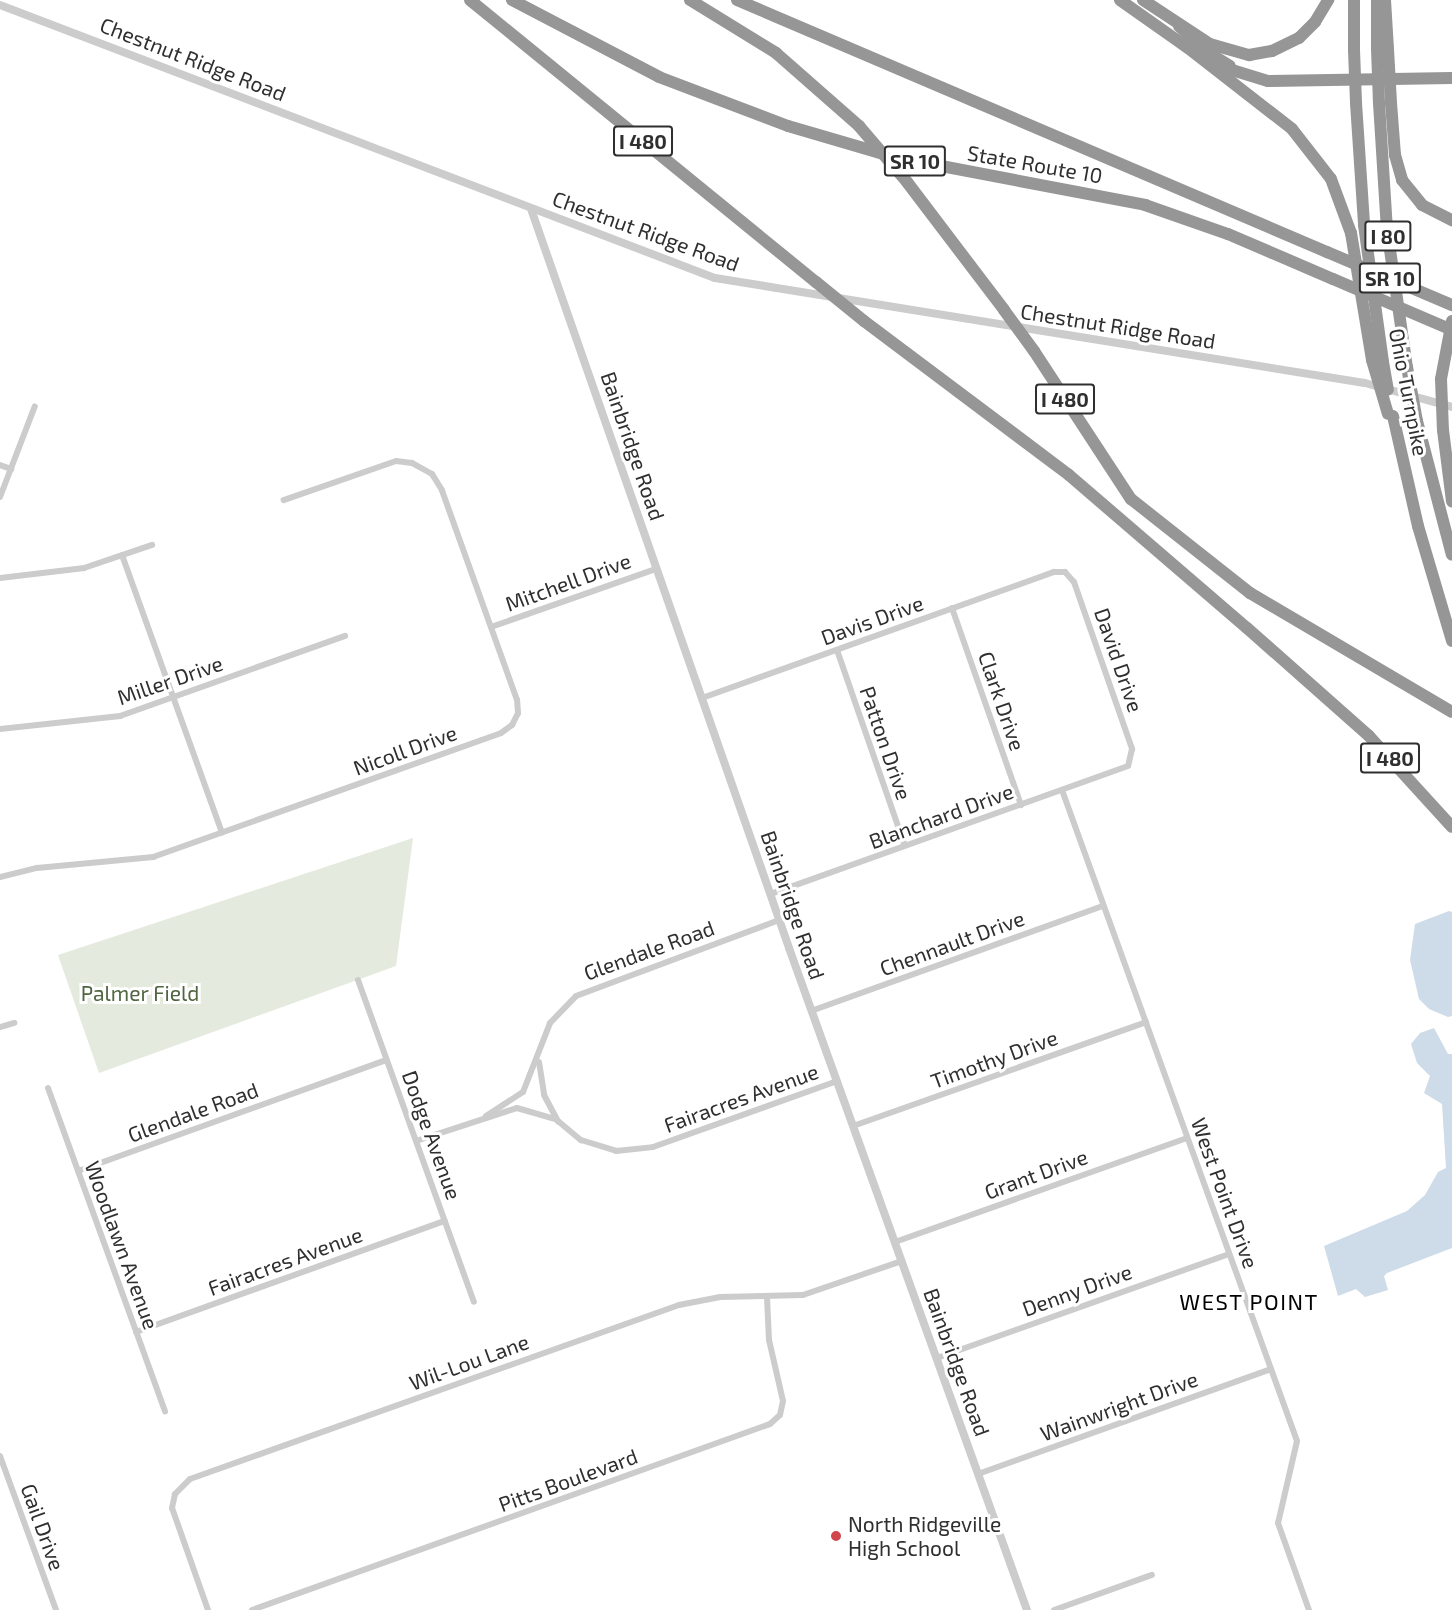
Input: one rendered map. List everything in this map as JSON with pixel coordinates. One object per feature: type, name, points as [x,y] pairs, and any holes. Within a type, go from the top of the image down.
[{"type":"highway","name":"I 480","points":[[470,0],[864,321],[1069,475],[1369,736],[1452,827]]},
{"type":"highway","name":"State Route 10","points":[[512,0],[659,77],[779,123],[894,157],[1145,205],[1228,234],[1452,330]]},
{"type":"highway","name":"I 480","points":[[690,0],[776,53],[859,126],[907,182],[1004,310],[1133,500],[1250,593],[1450,711]]},
{"type":"highway","name":"State Route 10","points":[[737,0],[1452,305]]},
{"type":"highway","points":[[1120,0],[1183,44],[1292,129],[1331,179],[1350,233],[1377,361]]},
{"type":"highway","points":[[1143,0],[1179,26],[1215,57],[1254,73],[1452,72]]},
{"type":"highway","points":[[1179,26],[1232,53],[1265,53],[1305,33],[1328,0]]},
{"type":"highway","name":"Ohio Turnpike","points":[[1354,0],[1356,103],[1377,361],[1452,641]]},
{"type":"highway","points":[[1377,0],[1383,49]]},
{"type":"highway","points":[[1385,0],[1383,49],[1385,103],[1402,180],[1422,206],[1452,220]]},
{"type":"highway","points":[[1183,44],[1235,74],[1268,81],[1452,78]]},
{"type":"highway","name":"Ohio Turnpike","points":[[1385,103],[1387,229],[1407,367],[1417,421],[1452,555]]},
{"type":"highway","points":[[1452,321],[1441,379],[1443,430],[1452,501]]},
{"type":"street","name":"Chestnut Ridge Road","points":[[0,4],[684,267],[747,285],[1365,383],[1452,407]]},
{"type":"street","name":"Bainbridge Road","points":[[531,209],[779,920],[1028,1610]]},
{"type":"street","points":[[0,497],[35,406]]},
{"type":"street","name":"Nicoll Drive","points":[[0,877],[38,868],[138,860],[222,833],[507,730],[516,720],[517,700],[491,627],[439,483],[426,469],[412,463],[385,464],[284,500]]},
{"type":"street","points":[[0,465],[11,469]]},
{"type":"street","points":[[0,578],[69,572],[152,545]]},
{"type":"street","points":[[122,555],[222,833]]},
{"type":"street","name":"Mitchell Drive","points":[[491,627],[656,568]]},
{"type":"street","name":"Davis Drive","points":[[702,698],[1054,572]]},
{"type":"street","name":"David Drive","points":[[1054,572],[1065,572],[1074,582],[1133,753],[1131,762],[1123,769]]},
{"type":"street","name":"Clark Drive","points":[[952,609],[1021,805]]},
{"type":"street","name":"Miller Drive","points":[[0,729],[111,717],[345,636]]},
{"type":"street","name":"Patton Drive","points":[[837,650],[905,846]]},
{"type":"street","name":"Blanchard Drive","points":[[770,894],[1123,769]]},
{"type":"street","name":"West Point Drive","points":[[1062,790],[1297,1440],[1278,1523],[1309,1610]]},
{"type":"street","name":"Chennault Drive","points":[[812,1011],[1104,906]]},
{"type":"street","name":"Glendale Road","points":[[486,1116],[523,1092],[539,1059],[550,1023],[582,992],[779,920]]},
{"type":"street","name":"Dodge Avenue","points":[[358,980],[474,1302]]},
{"type":"street","name":"Timothy Drive","points":[[853,1126],[1146,1022]]},
{"type":"street","points":[[0,1027],[14,1023]]},
{"type":"street","name":"Fairacres Avenue","points":[[539,1059],[544,1095],[558,1121]]},
{"type":"street","name":"Glendale Road","points":[[78,1171],[387,1060]]},
{"type":"street","name":"Fairacres Avenue","points":[[416,1141],[486,1116],[517,1108],[558,1121],[595,1146],[639,1150],[837,1081]]},
{"type":"street","name":"Woodlawn Avenue","points":[[48,1088],[165,1412]]},
{"type":"street","name":"Grant Drive","points":[[895,1242],[1187,1138]]},
{"type":"street","name":"Fairacres Avenue","points":[[136,1332],[445,1221]]},
{"type":"street","name":"Denny Drive","points":[[937,1358],[1229,1254]]},
{"type":"street","name":"Wil-Lou Lane","points":[[208,1610],[172,1508],[175,1494],[184,1483],[679,1305],[720,1297],[767,1298],[815,1293],[902,1261]]},
{"type":"street","name":"Pitts Boulevard","points":[[252,1610],[770,1424],[780,1415],[783,1401],[769,1340],[767,1298]]},
{"type":"street","name":"Wainwright Drive","points":[[978,1474],[1271,1369]]},
{"type":"street","name":"Gail Drive","points":[[0,1456],[56,1610]]},
{"type":"street","points":[[1054,1610],[1152,1575]]},
{"type":"green space","name":"Palmer Field","points":[[413,838],[396,966],[99,1073],[58,955]]},
{"type":"water","points":[[1449,911],[1452,912],[1452,1016],[1448,1017],[1429,1009],[1419,999],[1410,960],[1415,924]]},
{"type":"water","points":[[1434,1028],[1448,1054],[1452,1054],[1452,1248],[1387,1273],[1384,1276],[1388,1290],[1365,1297],[1356,1289],[1338,1296],[1324,1246],[1407,1211],[1425,1195],[1438,1172],[1446,1168],[1442,1104],[1424,1093],[1430,1076],[1417,1063],[1411,1044],[1420,1033]]},
{"type":"place","name":"North Ridgeville High School","points":[[836,1536]]},
{"type":"district","name":"WEST POINT","points":[[1249,1302]]}]
